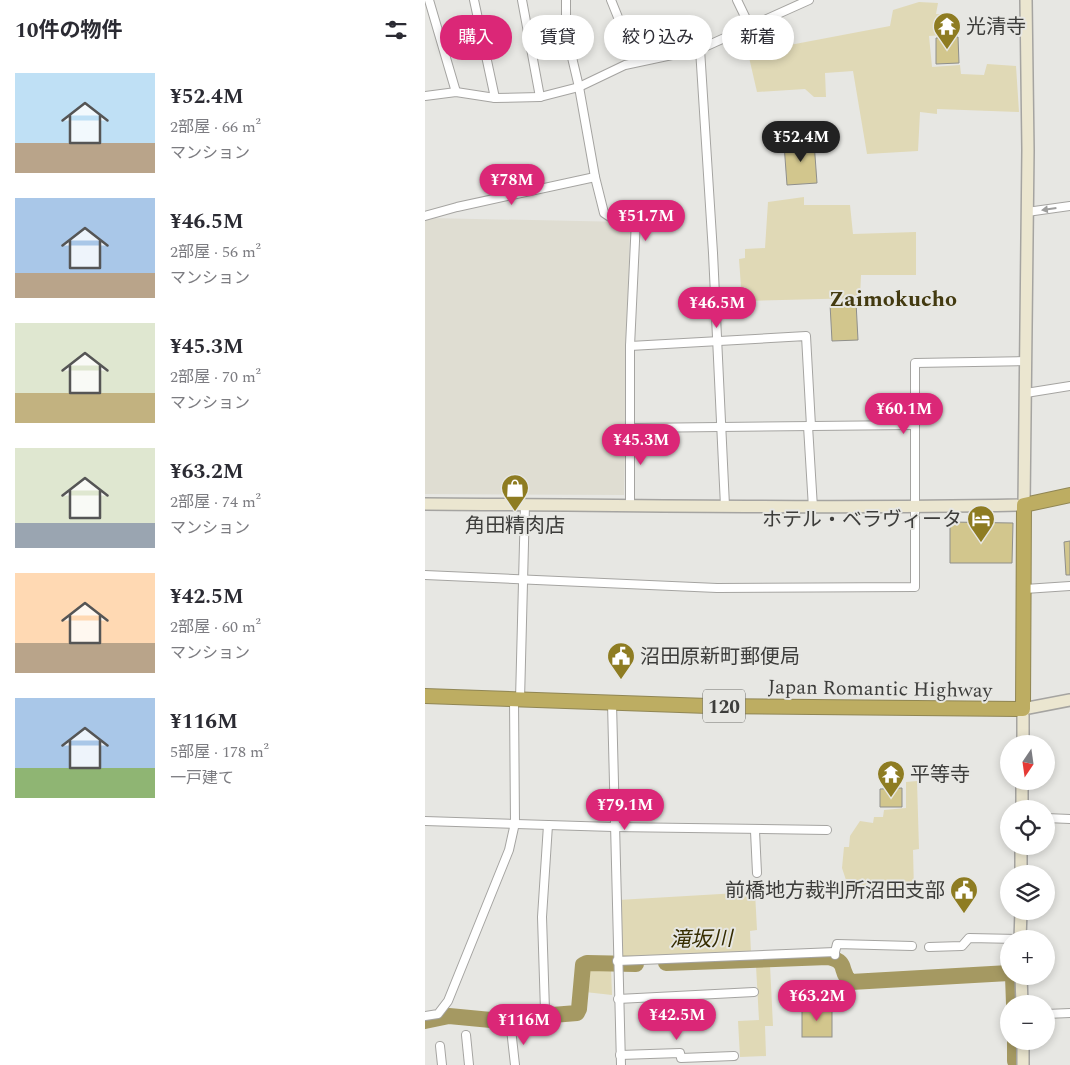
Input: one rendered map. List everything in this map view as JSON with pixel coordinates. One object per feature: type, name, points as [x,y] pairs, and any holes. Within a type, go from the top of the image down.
[{"type":"highway","points":[[1023,709],[1024,505],[1070,495]]},
{"type":"highway","name":"Japan Romantic Highway","points":[[425,696],[708,706],[1023,709]]},
{"type":"street","points":[[429,0],[456,92]]},
{"type":"street","points":[[474,0],[495,98]]},
{"type":"street","points":[[522,0],[540,97]]},
{"type":"street","points":[[566,0],[566,32],[604,213],[610,217],[636,220],[630,346],[630,504]]},
{"type":"street","points":[[611,0],[635,62]]},
{"type":"street","points":[[737,0],[744,15]]},
{"type":"street","points":[[776,15],[809,0]]},
{"type":"street","points":[[425,504],[630,504],[813,508],[1024,505],[1027,212],[1026,0]]},
{"type":"street","points":[[425,96],[456,92],[495,98],[540,97],[579,87],[625,65],[645,60]]},
{"type":"street","points":[[701,60],[725,506]]},
{"type":"street","points":[[425,216],[457,207],[595,177]]},
{"type":"street","points":[[1027,212],[1070,206]]},
{"type":"street","points":[[630,346],[806,336],[813,508]]},
{"type":"street","points":[[425,575],[717,588],[915,587],[914,507],[916,428],[913,425],[915,363],[1026,361]]},
{"type":"street","points":[[1026,393],[1070,386]]},
{"type":"street","points":[[629,428],[913,425]]},
{"type":"street","points":[[425,1016],[438,1014],[448,1001],[509,850],[515,824],[517,700],[525,504]]},
{"type":"street","points":[[1025,589],[1070,586]]},
{"type":"street","points":[[1023,735],[1023,709],[1070,700]]},
{"type":"street","points":[[612,702],[613,827],[621,1065]]},
{"type":"street","points":[[1055,818],[1070,819]]},
{"type":"street","points":[[425,820],[613,827],[827,830]]},
{"type":"street","points":[[545,1011],[542,917],[548,825]]},
{"type":"street","points":[[755,830],[757,873]]},
{"type":"street","points":[[929,947],[962,946],[969,938],[1000,939]]},
{"type":"street","points":[[617,965],[835,954],[837,944],[912,946]]},
{"type":"street","points":[[618,999],[755,992]]},
{"type":"street","points":[[1055,1014],[1070,1013]]},
{"type":"street","points":[[511,1029],[515,1065]]},
{"type":"street","points":[[466,1035],[469,1065]]},
{"type":"street","points":[[440,1046],[442,1065]]},
{"type":"street","points":[[1023,1050],[1023,1065]]},
{"type":"street","points":[[620,1054],[680,1053],[681,1058],[734,1056]]},
{"type":"shaded area","points":[[919,2],[938,3],[936,14],[945,14],[943,35],[929,36],[932,67],[960,65],[961,74],[984,75],[987,64],[1016,66],[1019,112],[937,109],[937,114],[920,112],[918,151],[867,154],[853,71],[825,73],[826,97],[814,97],[805,89],[757,92],[750,60],[794,60],[794,44],[890,26],[893,10]]},
{"type":"shaded area","points":[[804,197],[804,205],[850,205],[853,234],[916,232],[916,275],[861,275],[860,298],[745,301],[745,287],[741,287],[739,259],[745,258],[745,249],[765,248],[768,202]]},
{"type":"shaded area","points":[[429,218],[627,222],[630,226],[624,495],[425,494],[425,220]]},
{"type":"shaded area","points":[[917,781],[919,849],[913,850],[914,891],[849,889],[842,868],[844,847],[849,847],[850,836],[860,821],[873,823],[874,817],[883,817],[884,810],[906,808],[906,782]]},
{"type":"shaded area","points":[[755,892],[757,930],[750,931],[751,953],[697,957],[619,957],[618,900]]},
{"type":"shaded area","points":[[770,965],[773,1026],[765,1026],[766,1056],[740,1057],[738,1021],[759,1020],[756,966]]},
{"type":"shaded area","points":[[587,968],[611,968],[612,995],[585,992]]},
{"type":"building","name":"光清寺","points":[[958,37],[959,63],[936,64],[936,38]]},
{"type":"building","points":[[814,142],[817,183],[787,185],[784,144]]},
{"type":"building","points":[[856,302],[858,340],[832,341],[830,304]]},
{"type":"building","name":"ホテル・ベラヴィータ","points":[[950,522],[1013,523],[1012,563],[950,563]]},
{"type":"building","points":[[1070,541],[1070,575],[1066,575],[1064,542]]},
{"type":"building","name":"平等寺","points":[[902,788],[902,807],[880,807],[880,789]]},
{"type":"building","points":[[802,1006],[832,1006],[832,1037],[802,1037]]},
{"type":"waterway","name":"滝坂川","points":[[666,963],[828,957],[842,964],[845,975],[851,982],[1000,974]]},
{"type":"waterway","name":"滝坂川","points":[[425,1021],[449,1016],[491,1020],[577,1013],[583,965],[587,963],[636,964]]},
{"type":"waterway","name":"滝坂川","points":[[1013,985],[1014,995]]},
{"type":"waterway","name":"滝坂川","points":[[1015,1050],[1015,1061]]},
{"type":"place","name":"光清寺","points":[[947,50]]},
{"type":"place","name":"角田精肉店","points":[[515,512]]},
{"type":"place","name":"ホテル・ベラヴィータ","points":[[981,543]]},
{"type":"place","name":"沼田原新町郵便局","points":[[621,680]]},
{"type":"place","name":"平等寺","points":[[891,798]]},
{"type":"place","name":"前橋地方裁判所沼田支部","points":[[964,914]]},
{"type":"district","name":"Zaimokucho","points":[[893,298]]}]
